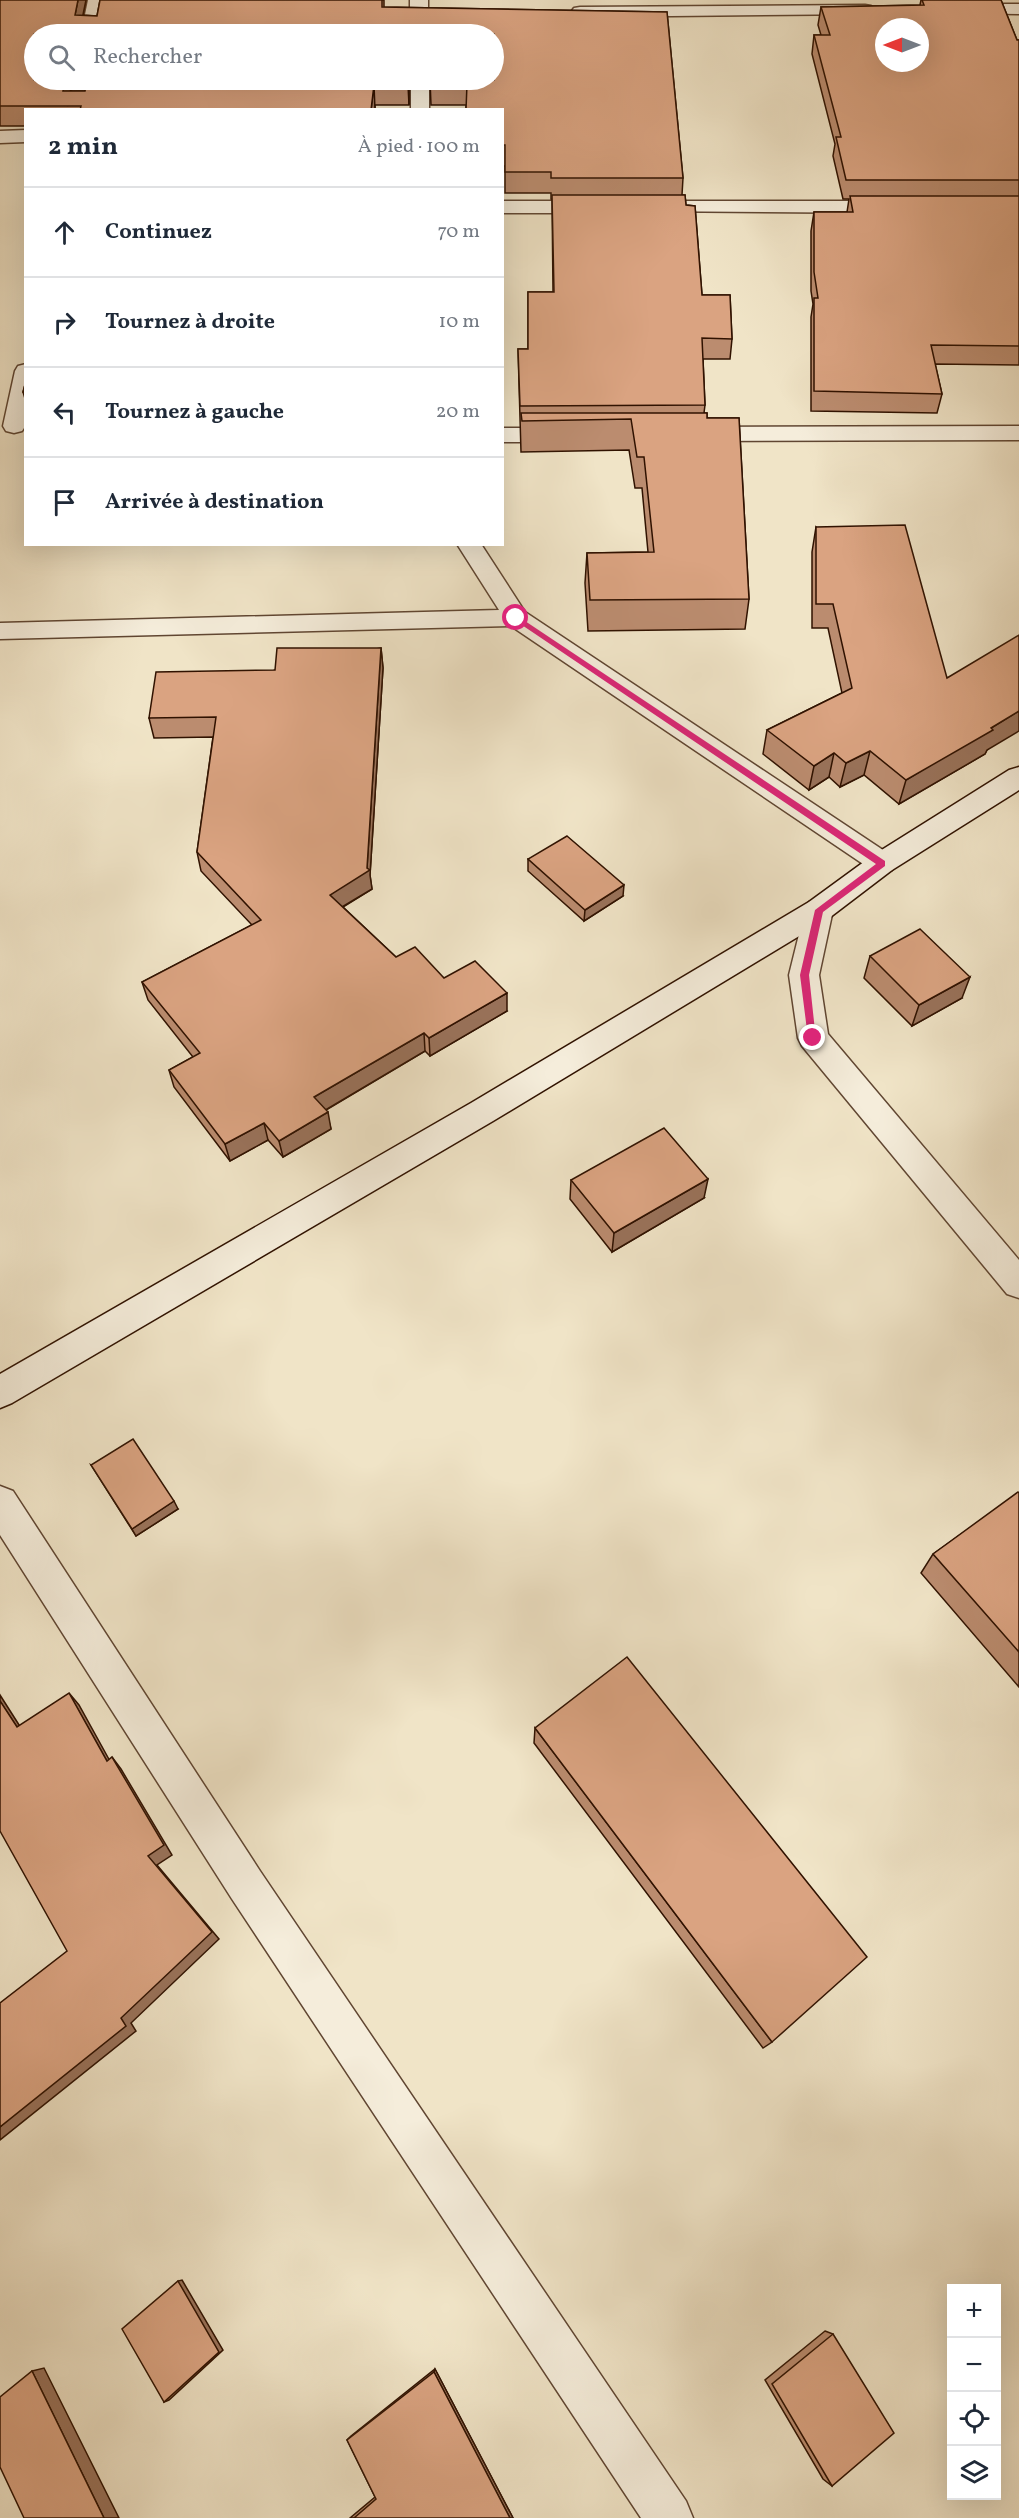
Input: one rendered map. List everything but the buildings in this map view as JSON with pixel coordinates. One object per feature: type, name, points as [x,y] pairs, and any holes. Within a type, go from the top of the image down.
[{"type":"street","points":[[92,24],[97,0]]},
{"type":"street","points":[[421,24],[423,8]]},
{"type":"street","points":[[947,9],[1019,9]]},
{"type":"street","points":[[563,12],[887,10]]},
{"type":"street","points":[[78,108],[81,90]]},
{"type":"street","points":[[420,90],[420,108]]},
{"type":"street","points":[[0,137],[24,136]]},
{"type":"street","points":[[504,207],[913,207]]},
{"type":"street","points":[[13,426],[24,379]]},
{"type":"street","points":[[667,435],[1019,433]]},
{"type":"street","points":[[504,435],[585,435]]},
{"type":"street","points":[[471,546],[516,618],[882,863]]},
{"type":"street","points":[[0,631],[516,618]]},
{"type":"street","points":[[0,1392],[461,1124],[819,910],[882,863],[1019,777]]},
{"type":"street","points":[[819,910],[804,975],[813,1038],[1019,1284]]},
{"type":"street","points":[[0,1503],[246,1885],[669,2518]]},
{"type":"route","points":[[516,618],[882,863],[819,910],[804,975],[813,1038]]}]
